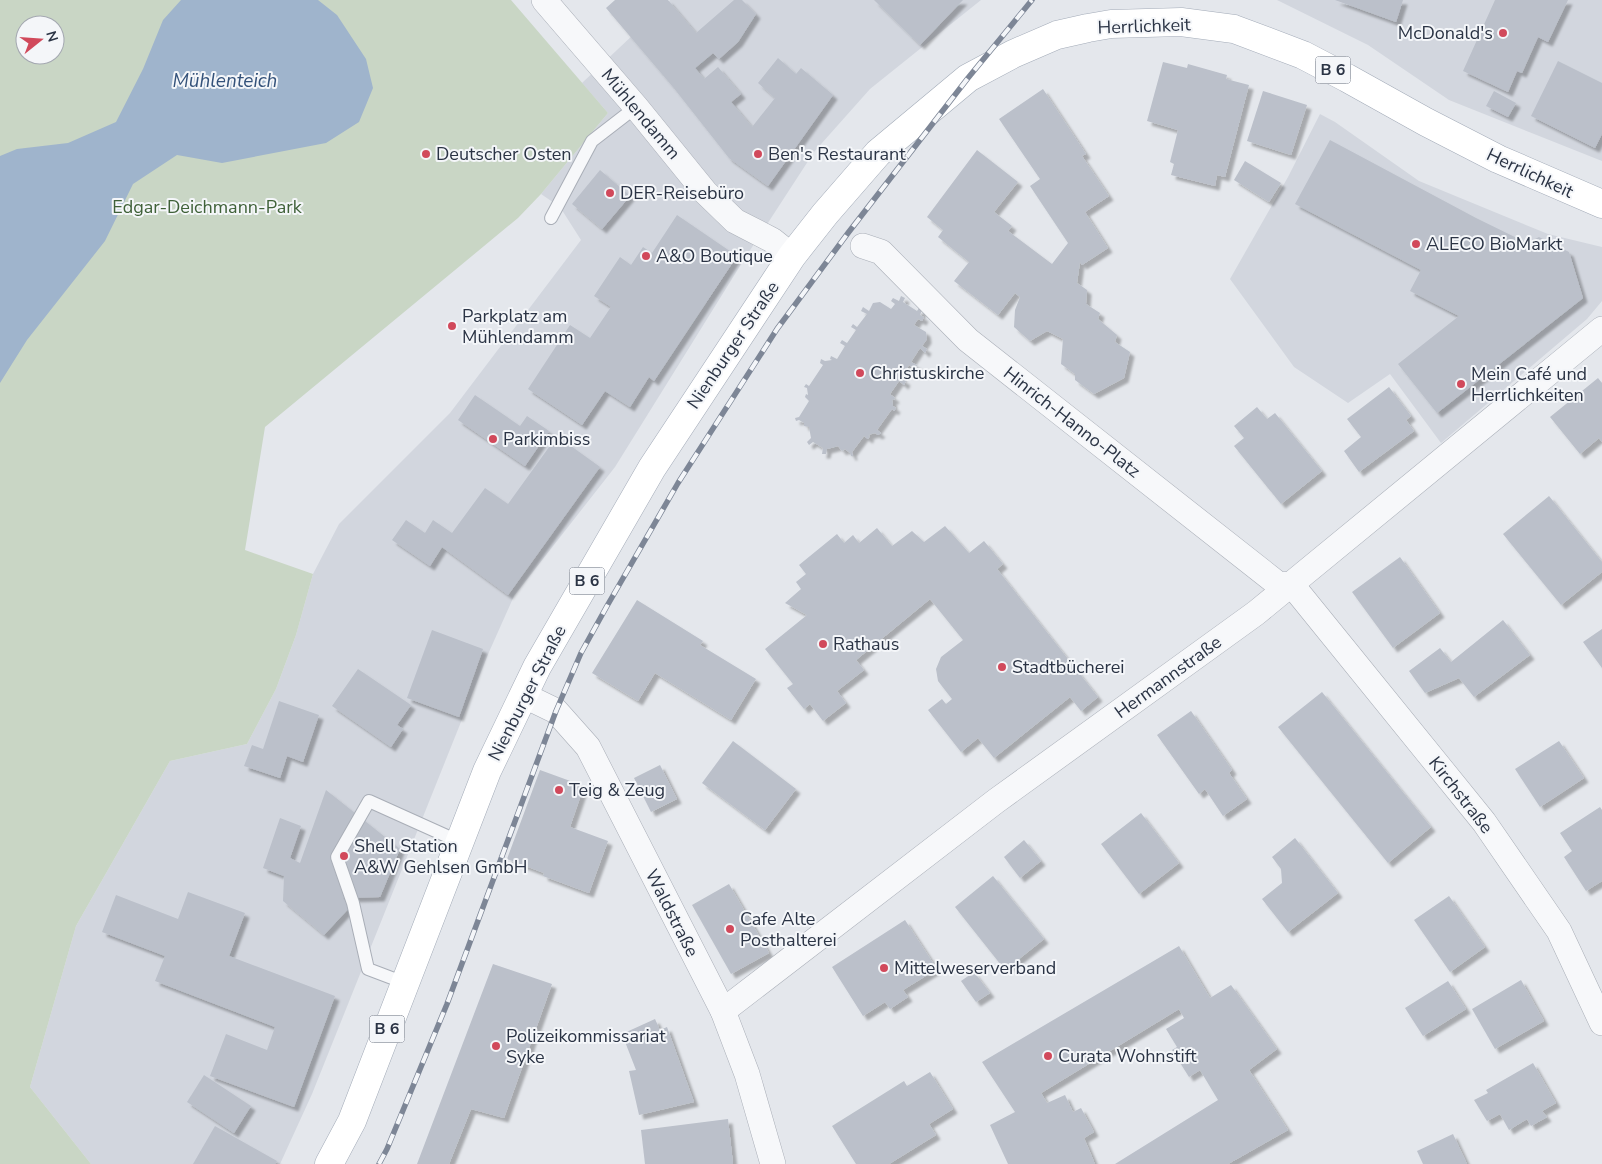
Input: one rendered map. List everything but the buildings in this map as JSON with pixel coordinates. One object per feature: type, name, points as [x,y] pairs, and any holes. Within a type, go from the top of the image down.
[{"type":"main road","name":"Herrlichkeit","points":[[792,256],[850,183],[878,153],[968,78],[1013,54],[1057,35],[1110,24],[1181,22],[1234,29],[1303,55],[1498,159],[1602,204]]},
{"type":"main road","name":"Nienburger Straße","points":[[329,1164],[352,1121],[487,771],[537,667],[652,468],[792,256]]},
{"type":"street","name":"Mühlendamm","points":[[544,0],[636,107],[705,192],[735,221],[772,240],[792,256]]},
{"type":"street","name":"Hinrich-Hanno-Platz","points":[[863,246],[881,252],[968,340],[999,365],[1278,584],[1292,585]]},
{"type":"street","name":"Hermannstraße","points":[[723,1011],[996,801],[1292,585],[1602,329]]},
{"type":"street","name":"Kirchstraße","points":[[1292,585],[1484,822],[1559,931],[1602,1023]]},
{"type":"street","name":"Waldstraße","points":[[523,695],[556,711],[588,747],[723,1011],[747,1074],[773,1164]]},
{"type":"lane","points":[[551,218],[592,141],[636,107]]},
{"type":"lane","points":[[405,983],[368,969],[353,903],[337,857],[369,801],[460,842]]},
{"type":"shaded area","points":[[670,0],[981,0],[870,89],[814,152],[745,258],[615,467],[514,596],[489,652],[312,1094],[280,1164],[91,1164],[30,1087],[76,926],[170,761],[247,744],[276,689],[296,635],[313,574],[339,524],[450,413],[581,240],[560,207],[541,194],[608,113],[582,83]]},
{"type":"shaded area","points":[[1277,0],[1602,0],[1602,161],[1449,100],[1368,45]]},
{"type":"shaded area","points":[[1320,114],[1335,122],[1419,181],[1548,234],[1602,247],[1602,301],[1587,319],[1441,443],[1390,374],[1348,403],[1294,367],[1230,279],[1288,177]]},
{"type":"green space","name":"Edgar-Deichmann-Park","points":[[0,0],[511,0],[608,113],[541,194],[518,218],[265,427],[245,550],[313,574],[296,635],[276,689],[247,744],[170,761],[76,926],[30,1087],[91,1164],[0,1164]]},
{"type":"water","name":"Mühlenteich","points":[[181,0],[318,0],[337,15],[366,59],[373,88],[359,122],[326,143],[222,163],[177,155],[133,184],[105,241],[27,340],[0,383],[0,156],[17,149],[68,143],[116,122],[143,69],[163,20]]},
{"type":"railway","points":[[379,1164],[447,1004],[556,711],[581,653],[607,606],[678,483],[777,329],[848,233],[968,78],[1032,0]]},
{"type":"place","name":"McDonald's","points":[[1503,33]]},
{"type":"place","name":"Deutscher Osten","points":[[426,154]]},
{"type":"place","name":"Ben's Restaurant","points":[[758,154]]},
{"type":"place","name":"DER-Reisebüro","points":[[610,193]]},
{"type":"place","name":"ALECO BioMarkt","points":[[1416,244]]},
{"type":"place","name":"A&O Boutique","points":[[646,256]]},
{"type":"place","name":"Parkplatz am Mühlendamm","points":[[452,326]]},
{"type":"place","name":"Christuskirche","points":[[860,373]]},
{"type":"place","name":"Mein Café und Herrlichkeiten","points":[[1461,384]]},
{"type":"place","name":"Parkimbiss","points":[[493,439]]},
{"type":"place","name":"Rathaus","points":[[823,644]]},
{"type":"place","name":"Stadtbücherei","points":[[1002,667]]},
{"type":"place","name":"Teig & Zeug","points":[[559,790]]},
{"type":"place","name":"Shell Station A&W Gehlsen GmbH","points":[[344,856]]},
{"type":"place","name":"Cafe Alte Posthalterei","points":[[730,929]]},
{"type":"place","name":"Mittelweserverband","points":[[884,968]]},
{"type":"place","name":"Polizeikommissariat Syke","points":[[496,1046]]},
{"type":"place","name":"Curata Wohnstift","points":[[1048,1056]]}]
